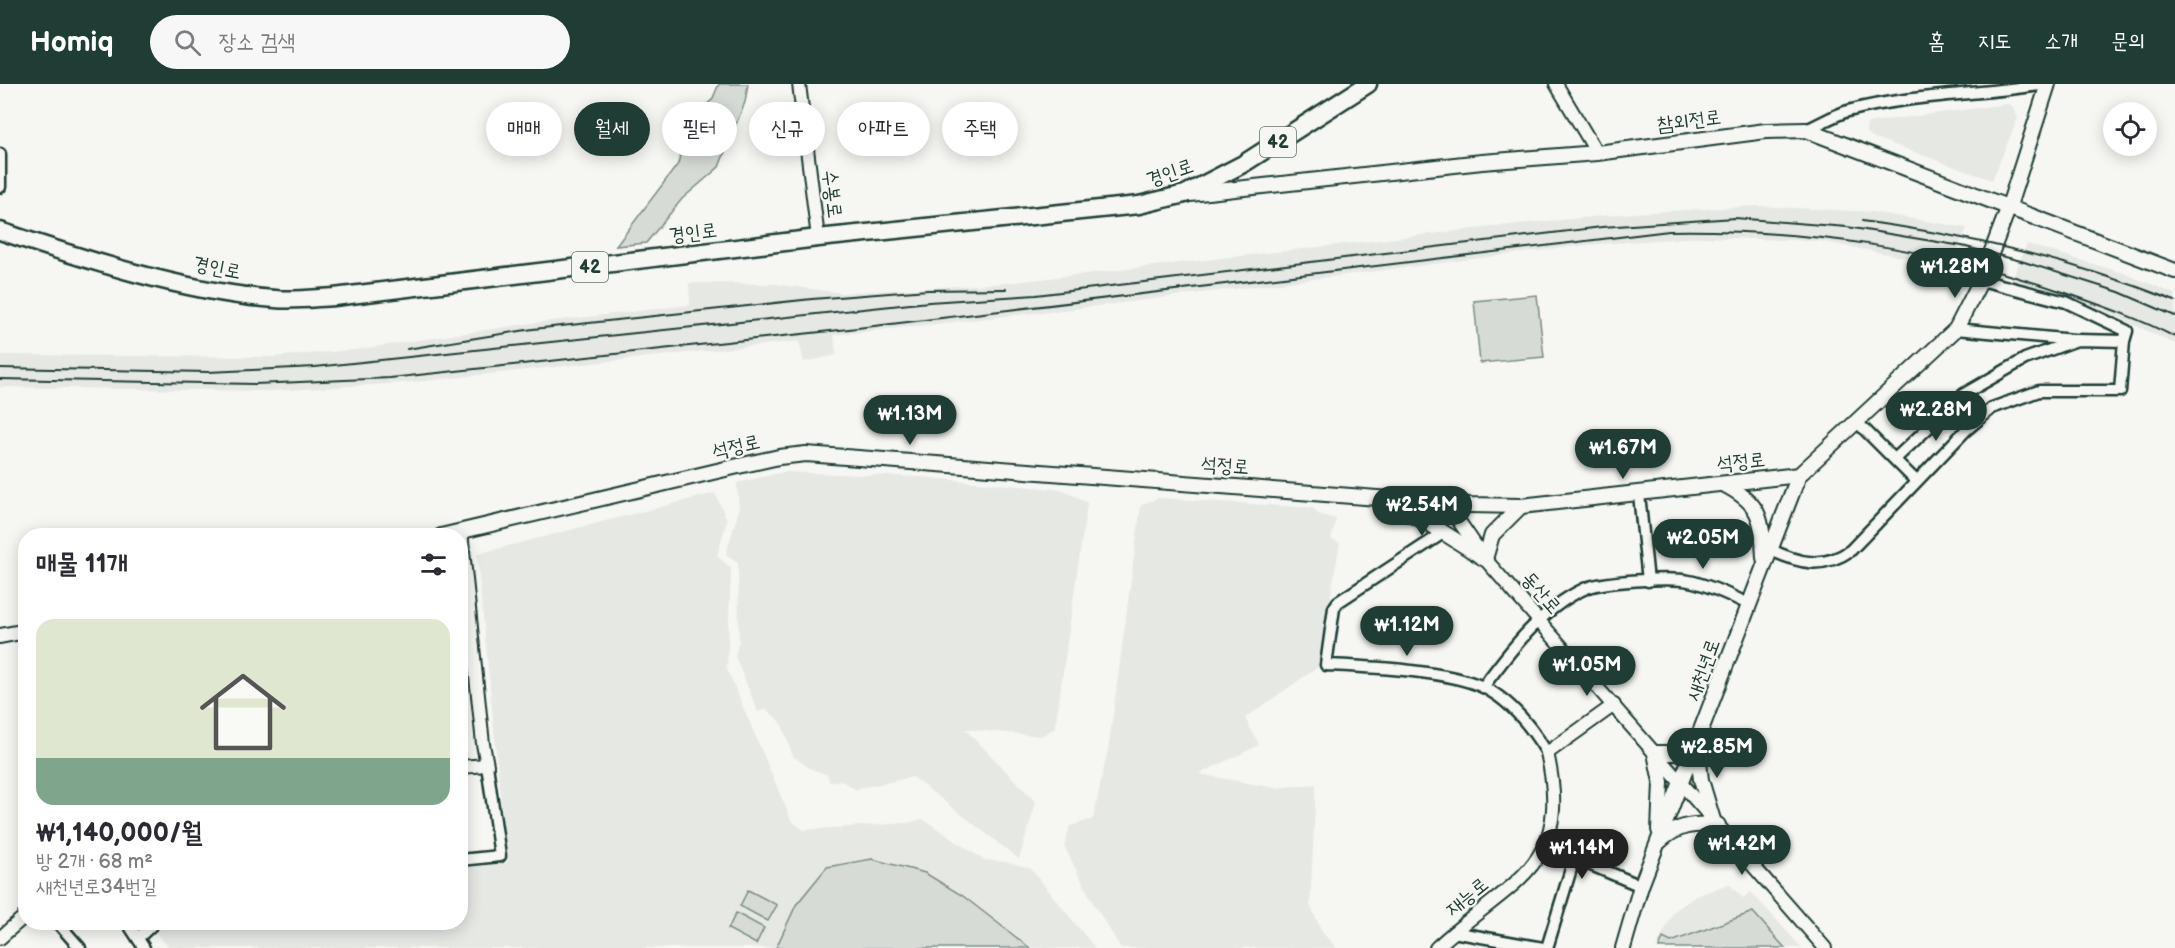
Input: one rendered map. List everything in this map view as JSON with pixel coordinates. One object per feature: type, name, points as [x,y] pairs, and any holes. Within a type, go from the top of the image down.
[{"type":"main road","name":"경인로","points":[[0,231],[63,252],[205,289],[276,299],[334,297],[818,238],[1139,206],[1185,194],[1243,164],[1368,84]]},
{"type":"main road","points":[[1799,475],[1858,423],[1900,380],[1956,329],[1981,280],[2008,209],[2047,84]]},
{"type":"main road","name":"참외전로","points":[[1185,194],[1482,162],[1597,153],[1712,137],[1806,130],[2175,271]]},
{"type":"main road","name":"석정로","points":[[468,529],[757,462],[806,454],[1368,496],[1447,504],[1521,506],[1799,475]]},
{"type":"main road","name":"새천년로","points":[[1623,948],[1641,886],[1799,475]]},
{"type":"main road","points":[[1721,483],[1740,493],[1755,508],[1767,556]]},
{"type":"main road","points":[[1368,496],[1428,522],[1485,559],[1492,535],[1521,506]]},
{"type":"main road","points":[[0,636],[18,633]]},
{"type":"main road","points":[[1697,743],[1701,780],[1716,823],[1686,825],[1671,831],[1658,844],[1661,782],[1655,753],[1681,753],[1697,743]]},
{"type":"street","name":"수봉로","points":[[799,84],[818,238]]},
{"type":"street","points":[[1556,84],[1597,153]]},
{"type":"street","points":[[1806,130],[1846,111],[1886,103],[1995,92],[2047,84]]},
{"type":"street","points":[[0,154],[0,187]]},
{"type":"street","points":[[1981,280],[2066,302],[2126,336]]},
{"type":"street","points":[[1956,329],[2077,340],[2126,336]]},
{"type":"street","points":[[1767,556],[1823,564],[1840,558],[1851,550],[1916,481],[1992,408],[2039,391],[2120,391],[2126,336]]},
{"type":"street","points":[[1895,459],[1964,394],[2025,359],[2077,340]]},
{"type":"street","points":[[1858,423],[1916,481]]},
{"type":"street","points":[[1639,494],[1648,581]]},
{"type":"street","name":"동산로","points":[[1447,504],[1485,559],[1825,948]]},
{"type":"street","points":[[1443,533],[1338,603],[1334,608],[1326,665],[1402,670],[1450,678],[1483,687],[1528,725],[1547,753],[1614,705]]},
{"type":"street","points":[[1483,687],[1504,659],[1540,621],[1568,599],[1589,587],[1648,581],[1691,582],[1748,604]]},
{"type":"street","points":[[468,599],[483,744],[500,856],[468,859]]},
{"type":"street","name":"재능로","points":[[1436,948],[1526,874],[1546,846],[1555,800],[1547,753]]},
{"type":"street","points":[[468,766],[487,765]]},
{"type":"street","points":[[1546,846],[1641,886]]},
{"type":"street","points":[[1453,932],[1545,948],[1574,859]]},
{"type":"street","points":[[0,938],[18,922]]},
{"type":"street","points":[[64,930],[80,948]]},
{"type":"street","points":[[132,930],[141,943],[150,930]]},
{"type":"shaded area","points":[[719,84],[748,84],[745,102],[737,122],[737,102],[710,102]]},
{"type":"shaded area","points":[[2008,104],[2012,106],[2018,118],[1992,180],[1872,137],[1866,132],[1867,124],[1871,122]]},
{"type":"shaded area","points":[[680,156],[723,156],[719,167],[682,199],[646,243],[616,246],[678,164]]},
{"type":"shaded area","points":[[1757,206],[1872,212],[1967,228],[1950,266],[1819,241],[1699,237],[1586,245],[1081,308],[834,335],[836,355],[804,362],[799,341],[404,383],[270,391],[0,387],[0,355],[273,357],[354,350],[526,324],[690,305],[689,283],[774,284],[841,293],[1007,283],[1518,224],[1634,213]]},
{"type":"shaded area","points":[[2027,244],[2123,273],[2175,294],[2175,344],[2115,316],[2011,282]]},
{"type":"shaded area","points":[[1537,295],[1544,357],[1480,363],[1474,301]]},
{"type":"shaded area","points":[[784,472],[920,477],[1064,490],[1087,503],[1055,728],[1041,736],[965,729],[1036,802],[1019,859],[913,777],[855,789],[840,780],[829,782],[828,775],[811,769],[793,756],[781,722],[766,709],[758,712],[735,656],[739,641],[738,563],[726,554],[739,510],[737,483]]},
{"type":"shaded area","points":[[715,493],[727,520],[717,556],[731,568],[727,669],[791,820],[803,830],[907,823],[923,819],[984,860],[1007,862],[1030,868],[1095,948],[170,948],[155,930],[468,930],[468,867],[507,863],[477,554]]},
{"type":"shaded area","points":[[1158,498],[1313,508],[1318,514],[1336,519],[1331,539],[1340,543],[1318,667],[1245,718],[1259,745],[1199,774],[1275,788],[1316,784],[1310,905],[1322,932],[1337,948],[1121,948],[1095,906],[1064,846],[1070,826],[1093,819],[1109,745],[1141,505]]},
{"type":"shaded area","points":[[872,859],[925,873],[963,896],[1030,948],[776,948],[796,905],[827,867]]},
{"type":"shaded area","points":[[1729,884],[1743,898],[1751,892],[1802,948],[1656,948],[1674,911],[1696,896]]},
{"type":"shaded area","points":[[748,890],[777,905],[768,921],[740,906]]},
{"type":"shaded area","points":[[1753,912],[1785,948],[1659,948],[1663,938],[1671,942]]},
{"type":"shaded area","points":[[736,913],[764,928],[756,944],[728,929]]},
{"type":"railway","points":[[0,368],[208,372],[315,367],[929,302],[1036,295],[1602,227],[1735,218],[1847,227],[1962,246],[2021,261],[2119,292],[2175,316]]},
{"type":"railway","points":[[1862,221],[1943,234],[2021,251],[2097,273],[2175,301]]},
{"type":"railway","points":[[0,379],[255,384],[390,378],[849,329],[1669,231],[1720,231],[1820,238],[1919,253],[2017,277],[2066,293],[2108,308],[2175,337]]},
{"type":"railway","points":[[407,349],[533,329],[812,299],[928,290],[1006,289]]}]
